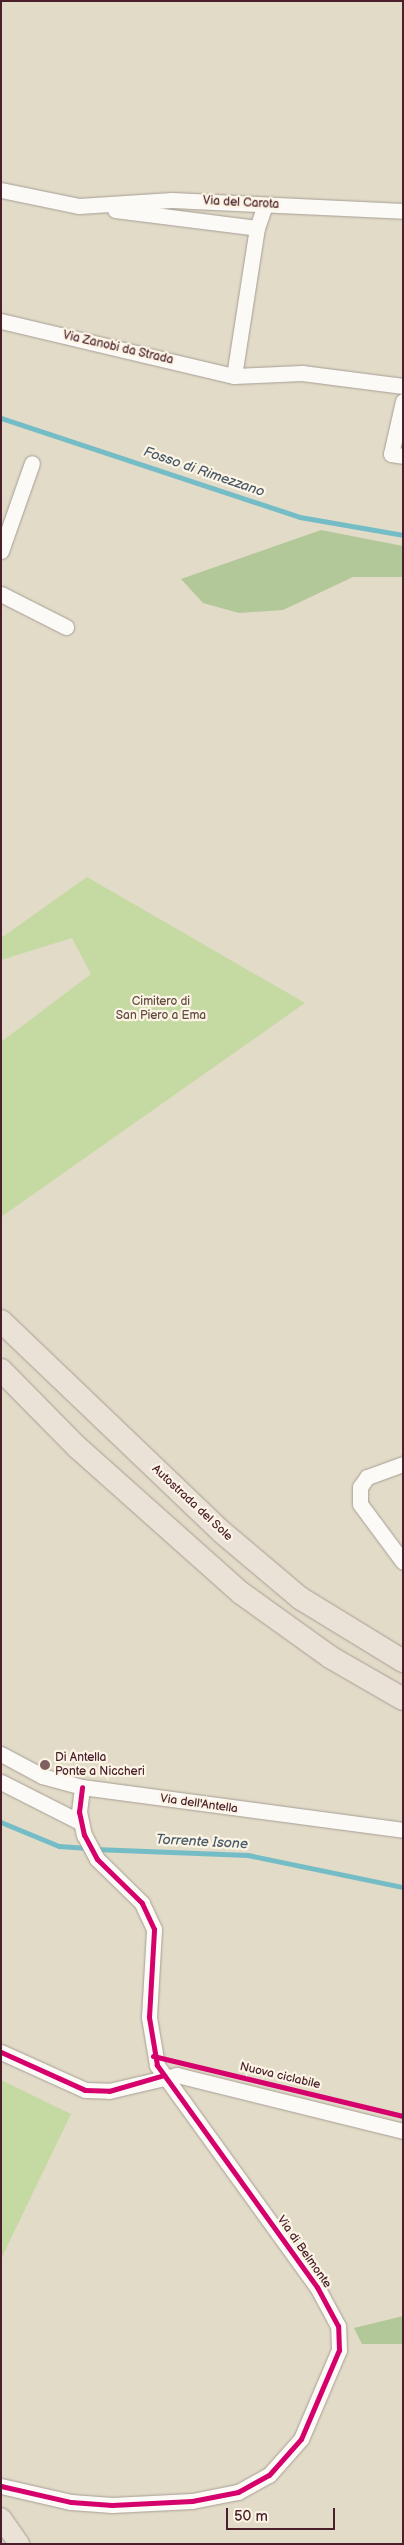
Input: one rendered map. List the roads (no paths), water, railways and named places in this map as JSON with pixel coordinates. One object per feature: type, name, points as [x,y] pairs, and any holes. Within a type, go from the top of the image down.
[{"type":"highway","name":"Autostrada del Sole","points":[[1,1321],[237,1544],[300,1598],[403,1661]]},
{"type":"highway","points":[[1,1370],[77,1447],[241,1593],[330,1657],[403,1699]]},
{"type":"main road","points":[[1,2518],[19,2544]]},
{"type":"street","name":"Via del Carota","points":[[1,190],[79,206],[257,228]]},
{"type":"street","name":"Via del Carota","points":[[79,206],[172,200],[403,211]]},
{"type":"street","points":[[234,376],[257,228],[265,205]]},
{"type":"street","name":"Via Zanobi da Strada","points":[[1,321],[234,376],[302,373],[403,386]]},
{"type":"street","points":[[403,401],[390,454],[403,456]]},
{"type":"street","points":[[1,552],[32,463]]},
{"type":"street","points":[[1,594],[66,627]]},
{"type":"street","points":[[403,1464],[367,1477],[360,1487],[360,1504],[403,1562]]},
{"type":"street","name":"Via dell'Antella","points":[[1,1754],[42,1776],[82,1787],[403,1830]]},
{"type":"street","points":[[1,1782],[80,1822]]},
{"type":"street","name":"Via di Belmonte","points":[[1,2486],[71,2502],[112,2505],[192,2501],[238,2492],[269,2475],[289,2455],[327,2386],[340,2350],[335,2317],[293,2252],[164,2075],[153,2056],[150,2036],[154,1929],[142,1903],[97,1859],[88,1842],[80,1822],[82,1787]]},
{"type":"street","points":[[1,2052],[85,2090],[109,2091],[164,2075],[403,2132]]},
{"type":"waterway","name":"Fosso di Rimezzano","points":[[1,418],[300,517],[403,535]]},
{"type":"waterway","name":"Torrente Isone","points":[[1,1822],[59,1846],[87,1848]]},
{"type":"waterway","name":"Torrente Isone","points":[[95,1849],[248,1855],[403,1887]]},
{"type":"place","name":"Di Antella Ponte a Niccheri","points":[[45,1765]]},
{"type":"park label","name":"Cimitero di San Piero a Ema","points":[[161,1009]]}]
